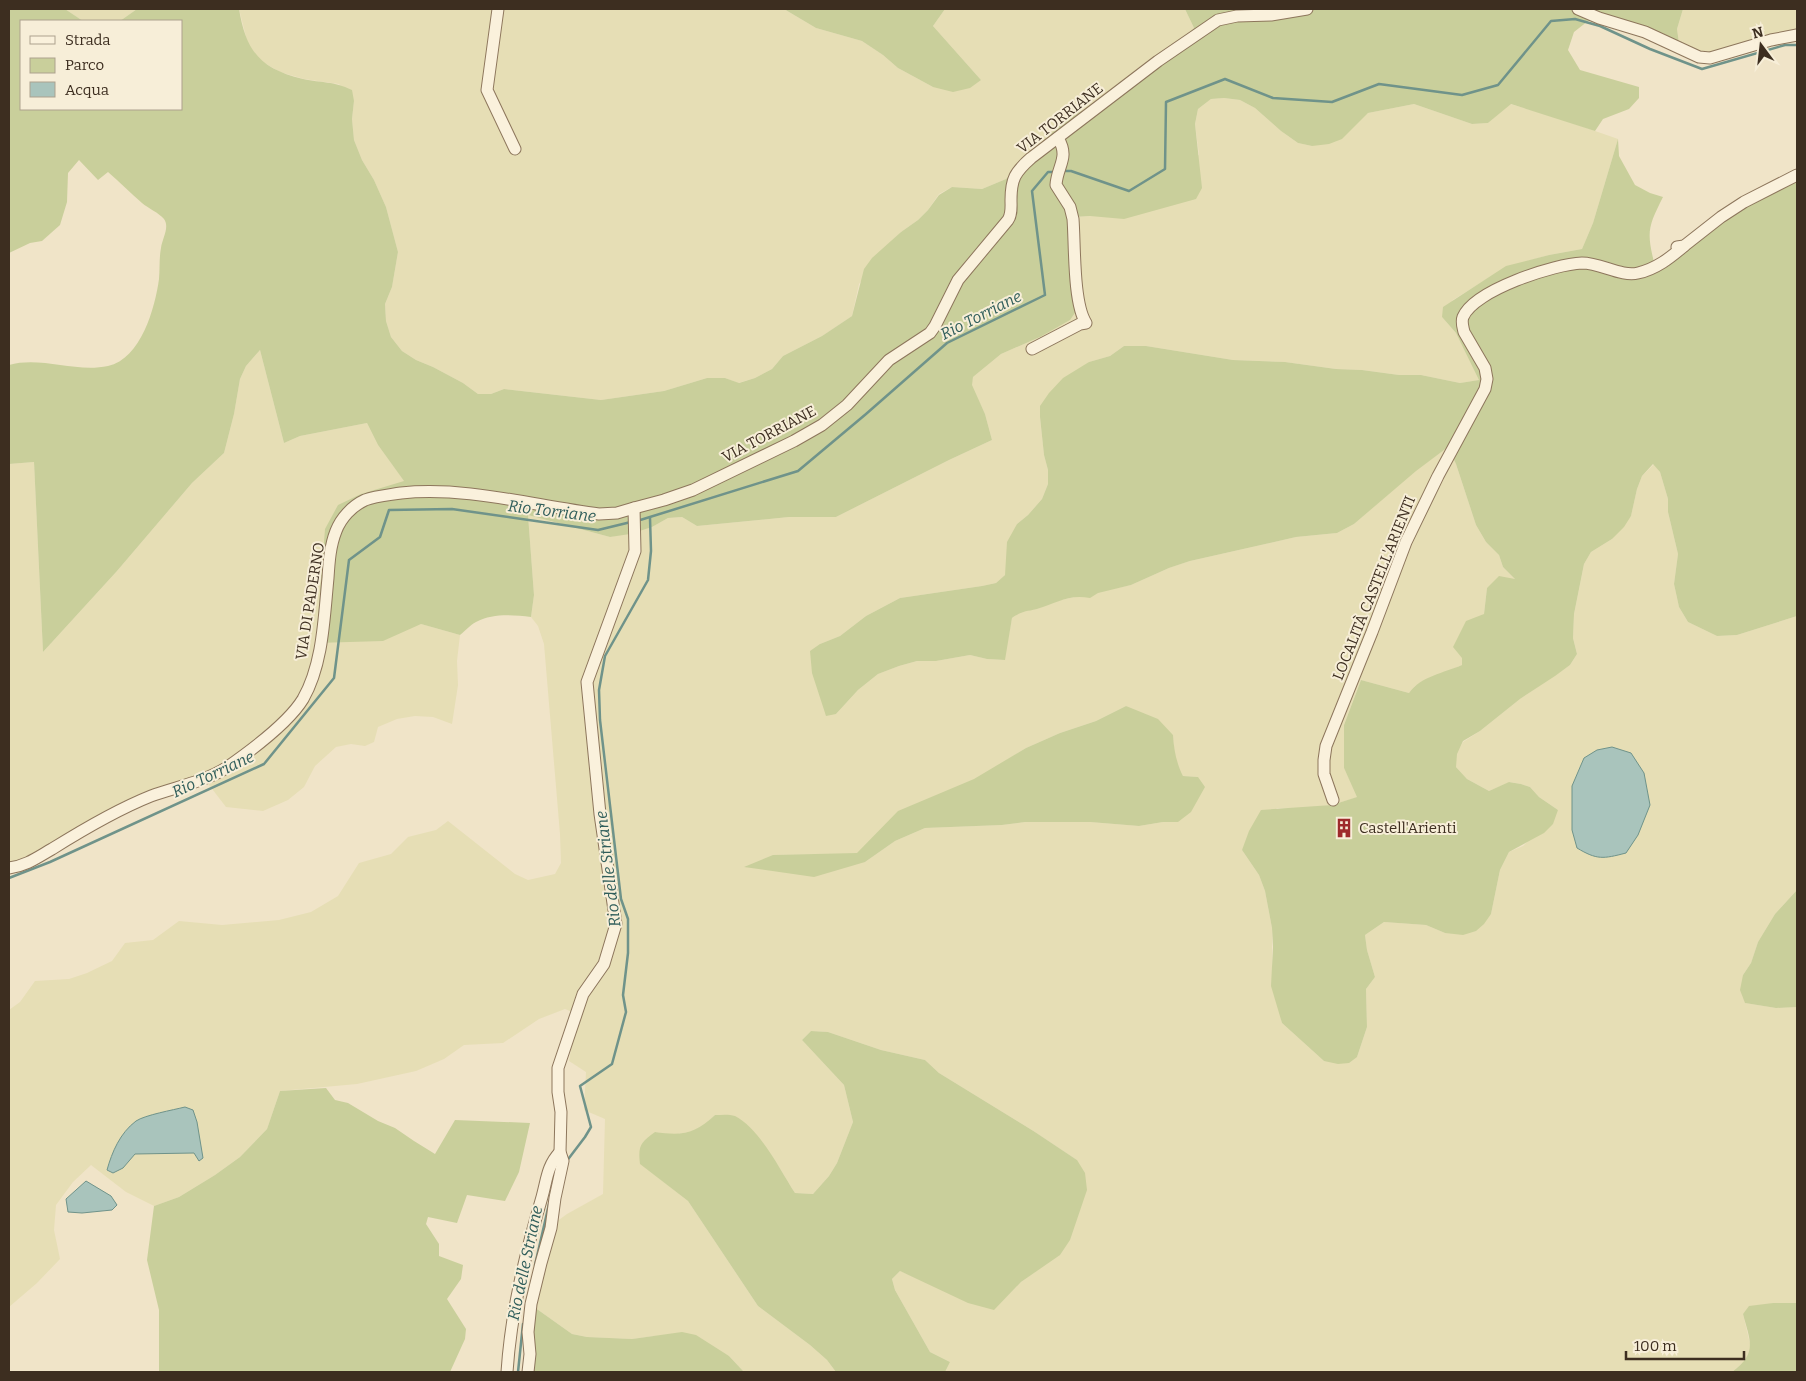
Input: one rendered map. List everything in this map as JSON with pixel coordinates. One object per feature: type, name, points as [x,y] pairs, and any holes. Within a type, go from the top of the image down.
[{"type":"street","points":[[498,9],[487,90],[515,149]]},
{"type":"street","name":"VIA TORRIANE","points":[[599,514],[618,512],[634,517],[664,500],[693,490],[778,449],[822,425],[848,405],[889,360],[921,340],[933,330],[958,280],[1008,220],[1011,213],[1011,186],[1016,173],[1158,61],[1218,20],[1237,16],[1307,9]]},
{"type":"street","points":[[1578,9],[1599,18],[1646,32],[1698,57],[1710,58],[1771,40],[1797,35]]},
{"type":"street","points":[[1032,349],[1080,324],[1086,323],[1082,316],[1078,296],[1074,218],[1070,207],[1057,188],[1056,181],[1060,172],[1064,147],[1058,138]]},
{"type":"street","name":"LOCALITÀ CASTELL'ARIENTI","points":[[1333,800],[1324,774],[1326,746],[1406,542],[1438,476],[1474,412],[1486,384],[1486,368],[1464,332],[1462,325],[1464,314],[1479,301],[1515,280],[1540,271],[1584,263],[1604,266],[1626,274],[1637,274],[1655,267],[1678,247],[1744,202],[1797,175]]},
{"type":"street","name":"VIA DI PADERNO","points":[[9,868],[30,862],[80,831],[127,807],[224,769],[290,716],[302,701],[311,683],[322,630],[331,551],[336,530],[346,513],[365,500],[386,495],[420,491],[468,493],[599,514]]},
{"type":"street","points":[[528,1372],[530,1354],[528,1332],[531,1304],[540,1263],[551,1228],[562,1160],[558,1068],[583,994],[604,964],[616,924],[600,814],[587,682],[635,551],[634,517]]},
{"type":"street","points":[[508,1372],[510,1333],[530,1234],[551,1161],[562,1160]]},
{"type":"shaded area","points":[[65,9],[137,9],[121,20],[82,20]]},
{"type":"shaded area","points":[[239,9],[784,9],[816,28],[862,41],[898,68],[933,87],[981,80],[933,26],[945,9],[1185,9],[1194,28],[1164,55],[1027,156],[1006,179],[982,189],[952,187],[939,194],[918,220],[901,232],[888,245],[859,284],[852,316],[822,336],[783,356],[772,369],[755,378],[738,383],[725,378],[707,378],[664,391],[601,400],[504,389],[491,394],[478,394],[463,383],[402,351],[391,337],[386,321],[385,304],[392,287],[398,252],[386,207],[354,140],[352,119],[354,101],[339,84],[304,79],[280,72],[261,61],[248,45]]},
{"type":"shaded area","points":[[1683,9],[1797,9],[1797,33],[1721,60],[1679,43],[1677,29]]},
{"type":"shaded area","points":[[1211,99],[1240,100],[1255,108],[1298,143],[1312,146],[1368,113],[1414,104],[1472,124],[1488,123],[1510,104],[1555,117],[1618,139],[1593,223],[1582,249],[1549,255],[1506,267],[1453,300],[1442,317],[1456,333],[1480,380],[1460,383],[1421,375],[1399,375],[1336,369],[1285,362],[1233,360],[1146,346],[1124,346],[1110,356],[1089,362],[1040,417],[1044,455],[1048,470],[1048,484],[1042,499],[1017,524],[1005,575],[996,583],[900,598],[866,616],[840,636],[820,644],[836,714],[858,690],[878,674],[899,666],[917,661],[936,661],[970,655],[1004,660],[1012,618],[1023,610],[1037,609],[1056,601],[1131,585],[1190,561],[1296,537],[1337,533],[1354,524],[1416,470],[1448,447],[1456,464],[1476,525],[1486,542],[1499,555],[1503,567],[1516,580],[1487,588],[1484,614],[1462,658],[1462,665],[1415,686],[1409,693],[1361,680],[1344,725],[1344,768],[1358,797],[1332,805],[1295,809],[1277,808],[1242,850],[1259,875],[1265,891],[1272,928],[1272,968],[1282,1023],[1324,1061],[1357,1057],[1367,1027],[1366,989],[1375,977],[1367,950],[1365,935],[1384,922],[1426,925],[1445,933],[1491,914],[1500,870],[1509,852],[1523,846],[1558,810],[1539,797],[1530,787],[1510,782],[1489,791],[1467,779],[1456,767],[1456,754],[1463,742],[1520,699],[1570,665],[1577,654],[1573,638],[1574,614],[1584,564],[1591,552],[1612,539],[1631,516],[1642,476],[1654,464],[1660,472],[1668,499],[1668,512],[1678,554],[1674,584],[1679,607],[1688,622],[1717,636],[1737,635],[1797,616],[1797,890],[1775,914],[1758,942],[1751,963],[1743,975],[1745,1003],[1776,1008],[1797,1007],[1797,1303],[1773,1303],[1743,1314],[1751,1348],[1746,1360],[1732,1372],[945,1372],[950,1362],[930,1352],[895,1290],[892,1279],[900,1271],[994,1309],[1021,1282],[1039,1269],[1077,1160],[939,1073],[925,1060],[881,1050],[828,1032],[811,1031],[802,1040],[844,1085],[853,1122],[837,1163],[829,1176],[813,1194],[795,1193],[777,1164],[748,1126],[715,1115],[702,1127],[690,1132],[672,1135],[655,1132],[641,1164],[688,1201],[758,1306],[810,1345],[827,1360],[836,1372],[744,1372],[729,1356],[713,1348],[654,1336],[632,1339],[587,1337],[572,1334],[534,1307],[552,1225],[567,1214],[603,1194],[605,1119],[584,1110],[586,1072],[569,1061],[577,1014],[565,1009],[539,1019],[503,1043],[464,1045],[444,1059],[416,1071],[357,1084],[280,1091],[267,1129],[240,1157],[179,1197],[154,1206],[126,1192],[91,1165],[73,1182],[56,1205],[54,1230],[60,1259],[37,1283],[9,1307],[9,1010],[20,1002],[35,981],[69,979],[87,973],[112,961],[125,943],[153,940],[179,921],[222,925],[279,920],[311,912],[338,896],[359,863],[391,854],[408,837],[436,830],[448,821],[515,874],[528,880],[555,874],[561,863],[560,834],[544,644],[538,626],[531,617],[534,595],[528,515],[610,537],[652,527],[668,518],[682,517],[697,526],[789,517],[836,517],[992,440],[985,414],[971,385],[973,377],[1001,354],[1040,337],[1074,217],[1090,216],[1199,155],[1195,124],[1198,109]],"holes":[[[1126,706],[1173,735],[1174,754],[1183,776],[1198,777],[1178,822],[1163,822],[1139,826],[1090,822],[1025,822],[1002,825],[925,828],[895,841],[865,862],[773,855],[857,854],[1026,748],[1060,733],[1096,721]]]},
{"type":"shaded area","points":[[260,350],[284,443],[300,436],[367,423],[378,445],[405,482],[361,494],[316,642],[355,641],[421,624],[460,635],[457,661],[458,685],[452,724],[433,717],[415,716],[397,719],[378,727],[374,742],[365,746],[351,744],[336,747],[315,766],[304,787],[288,800],[263,811],[226,807],[206,781],[128,808],[9,867],[9,464],[34,462],[43,652],[117,571],[192,483],[224,453],[234,414],[240,379],[246,366]]},
{"type":"green space","points":[[9,9],[65,9],[82,20],[20,20],[20,110],[182,110],[182,20],[121,20],[137,9],[239,9],[242,24],[251,47],[266,64],[288,75],[333,84],[352,90],[354,101],[352,119],[354,140],[386,207],[398,252],[392,287],[385,304],[386,321],[391,337],[402,351],[463,383],[478,394],[491,394],[504,389],[601,400],[664,391],[707,378],[725,378],[739,383],[755,378],[772,369],[783,356],[822,336],[852,316],[864,269],[872,258],[901,232],[918,220],[939,195],[952,187],[982,189],[1006,179],[1047,137],[1074,114],[1096,106],[1164,55],[1194,28],[1185,9],[1683,9],[1677,29],[1679,43],[1607,21],[1588,21],[1574,32],[1568,50],[1580,70],[1639,87],[1639,98],[1629,109],[1603,119],[1595,131],[1511,104],[1488,123],[1472,124],[1414,104],[1368,113],[1342,139],[1329,144],[1312,146],[1298,143],[1255,108],[1240,100],[1211,99],[1198,109],[1195,124],[1202,188],[1196,199],[1124,219],[1090,216],[1074,217],[1079,307],[1070,320],[1040,337],[1001,354],[973,377],[972,385],[985,414],[992,440],[836,517],[789,517],[697,526],[682,517],[668,518],[652,527],[630,534],[610,537],[528,515],[534,595],[531,617],[510,615],[489,617],[474,623],[460,635],[421,624],[383,641],[316,643],[325,529],[338,505],[361,494],[404,481],[378,445],[367,423],[300,436],[284,443],[260,350],[246,366],[240,379],[234,414],[224,453],[192,483],[117,571],[43,652],[34,462],[9,464],[9,365],[33,362],[96,368],[120,361],[129,354],[138,343],[144,331],[154,304],[159,279],[160,252],[166,222],[108,172],[98,180],[79,160],[68,173],[67,202],[60,225],[42,241],[30,243],[9,253]]},
{"type":"green space","points":[[784,9],[945,9],[933,26],[981,80],[970,88],[953,92],[933,87],[898,68],[862,41],[816,28]]},
{"type":"green space","points":[[1618,139],[1619,156],[1635,185],[1663,197],[1650,228],[1650,243],[1654,262],[1797,173],[1797,616],[1737,635],[1717,636],[1688,622],[1679,607],[1674,584],[1678,554],[1668,512],[1668,499],[1660,472],[1653,464],[1642,476],[1631,516],[1624,527],[1612,539],[1591,552],[1584,564],[1574,614],[1573,638],[1577,654],[1570,665],[1520,699],[1480,731],[1463,741],[1457,754],[1456,767],[1467,779],[1489,791],[1509,782],[1530,787],[1539,797],[1558,810],[1553,824],[1544,833],[1509,852],[1500,870],[1491,914],[1476,931],[1463,935],[1445,933],[1426,925],[1384,922],[1365,935],[1367,950],[1375,977],[1366,989],[1367,1027],[1357,1057],[1349,1063],[1338,1064],[1324,1061],[1282,1023],[1271,986],[1272,928],[1265,891],[1259,875],[1242,850],[1249,831],[1261,810],[1332,805],[1357,797],[1344,768],[1344,725],[1361,680],[1409,693],[1426,679],[1462,665],[1462,658],[1453,647],[1466,621],[1484,614],[1487,588],[1499,576],[1515,579],[1503,567],[1499,555],[1486,542],[1476,525],[1456,464],[1448,447],[1416,471],[1354,524],[1337,533],[1296,537],[1190,561],[1131,585],[1098,593],[1090,598],[1069,598],[1022,612],[1012,618],[1005,660],[987,659],[970,655],[936,661],[917,661],[899,666],[878,674],[858,690],[836,714],[826,716],[812,673],[810,651],[820,644],[840,636],[866,616],[900,598],[996,583],[1005,575],[1007,542],[1017,524],[1042,499],[1048,484],[1040,406],[1063,378],[1089,362],[1110,356],[1124,346],[1146,346],[1233,360],[1285,362],[1336,369],[1399,375],[1421,375],[1460,383],[1479,380],[1456,333],[1442,317],[1443,307],[1506,266],[1582,249],[1593,223]]},
{"type":"green space","points":[[1126,706],[1158,719],[1173,735],[1176,756],[1183,776],[1198,777],[1205,787],[1191,812],[1178,822],[1163,822],[1139,826],[1090,822],[1025,822],[1002,825],[925,828],[895,841],[865,862],[814,877],[744,867],[773,855],[857,853],[898,811],[974,779],[1026,748],[1060,733],[1096,721]]},
{"type":"green space","points":[[1797,890],[1797,1007],[1776,1008],[1745,1003],[1740,990],[1743,975],[1751,963],[1758,942],[1775,914]]},
{"type":"green space","points":[[811,1031],[828,1032],[881,1050],[925,1060],[939,1073],[1077,1160],[1085,1173],[1087,1190],[1070,1240],[1060,1255],[1021,1282],[994,1310],[968,1303],[900,1271],[892,1279],[895,1290],[930,1352],[950,1362],[945,1372],[836,1372],[827,1360],[810,1345],[758,1306],[688,1201],[640,1164],[639,1153],[641,1145],[655,1132],[673,1134],[688,1132],[701,1126],[715,1115],[733,1115],[753,1130],[761,1140],[795,1193],[813,1194],[829,1176],[837,1163],[853,1122],[844,1085],[802,1040]]},
{"type":"green space","points":[[326,1088],[335,1100],[348,1103],[378,1121],[395,1128],[435,1154],[455,1120],[530,1123],[519,1172],[505,1201],[467,1195],[457,1223],[428,1217],[426,1224],[439,1244],[439,1256],[463,1265],[461,1279],[447,1299],[466,1329],[465,1339],[450,1372],[159,1372],[159,1310],[147,1260],[154,1206],[179,1197],[240,1157],[267,1129],[280,1091]]},
{"type":"green space","points":[[1797,1303],[1797,1372],[1732,1372],[1746,1359],[1749,1352],[1749,1339],[1743,1314],[1749,1306]]},
{"type":"green space","points":[[534,1307],[572,1334],[587,1337],[632,1339],[682,1332],[696,1335],[729,1356],[744,1372],[527,1372]]},
{"type":"water","points":[[1612,747],[1631,753],[1644,773],[1650,805],[1638,835],[1626,853],[1600,857],[1590,855],[1577,848],[1572,830],[1572,786],[1584,758],[1597,750]]},
{"type":"water","points":[[185,1107],[193,1110],[203,1158],[199,1161],[194,1153],[135,1154],[123,1168],[113,1173],[107,1170],[117,1143],[125,1131],[136,1121]]},
{"type":"water","points":[[86,1181],[111,1196],[117,1205],[112,1210],[82,1213],[68,1212],[66,1199]]},
{"type":"waterway","name":"Rio Torriane","points":[[1066,171],[1071,171],[1129,191],[1165,169],[1166,102],[1225,79],[1273,98],[1332,102],[1379,84],[1462,95],[1498,85],[1551,21],[1575,19],[1600,26],[1650,49],[1702,69],[1785,45],[1797,45]]},
{"type":"waterway","name":"Rio Torriane","points":[[637,521],[798,471],[947,343],[1045,295],[1032,191],[1048,172],[1053,172]]},
{"type":"waterway","name":"Rio Torriane","points":[[9,878],[50,862],[264,764],[334,678],[349,560],[380,537],[389,510],[452,509],[598,530],[631,522]]},
{"type":"waterway","name":"Rio delle Striane","points":[[566,1162],[591,1127],[580,1086],[612,1064],[626,1012],[623,995],[628,953],[628,919],[621,899],[600,720],[599,690],[605,656],[648,580],[651,551],[650,518]]},
{"type":"waterway","name":"Rio delle Striane","points":[[535,1265],[549,1204]]},
{"type":"waterway","name":"Rio delle Striane","points":[[518,1372],[523,1324]]},
{"type":"place","name":"Castell'Arienti","points":[[1344,828]]}]
